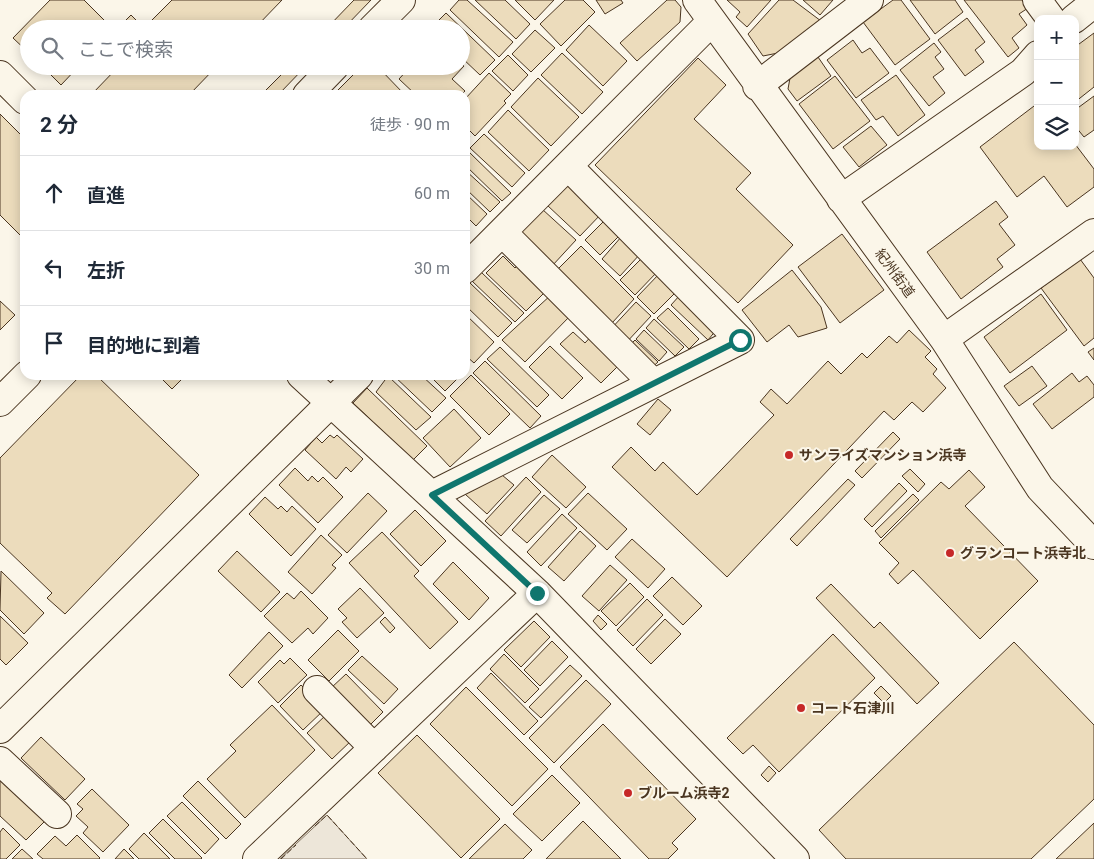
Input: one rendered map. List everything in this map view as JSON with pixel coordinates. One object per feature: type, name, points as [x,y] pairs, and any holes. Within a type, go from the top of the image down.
[{"type":"street","points":[[381,20],[401,0]]},
{"type":"street","points":[[757,86],[869,0]]},
{"type":"street","points":[[1037,0],[1049,15]]},
{"type":"street","points":[[1079,15],[1094,3]]},
{"type":"street","points":[[470,264],[568,166],[704,11]]},
{"type":"street","name":"紀州街道","points":[[704,11],[757,86],[944,339],[1040,488],[1094,545]]},
{"type":"street","points":[[841,199],[1022,72],[1034,59]]},
{"type":"street","points":[[311,90],[326,75]]},
{"type":"street","points":[[2,81],[20,96]]},
{"type":"street","points":[[432,495],[740,340],[568,166]]},
{"type":"street","points":[[502,232],[653,383]]},
{"type":"street","points":[[944,339],[1094,233]]},
{"type":"street","points":[[0,402],[22,380]]},
{"type":"street","points":[[306,380],[537,593],[795,859]]},
{"type":"street","points":[[0,729],[354,380]]},
{"type":"street","points":[[257,859],[537,593]]},
{"type":"street","points":[[317,690],[374,748]]},
{"type":"street","points":[[0,761],[57,814]]},
{"type":"shaded area","points":[[327,815],[367,859],[280,859]]},
{"type":"building","points":[[50,0],[84,0],[104,20],[31,20]]},
{"type":"building","points":[[172,0],[282,0],[263,20],[152,20]]},
{"type":"building","points":[[354,0],[371,0],[352,20],[335,20]]},
{"type":"building","points":[[459,0],[467,0],[513,42],[499,57],[470,29],[470,20],[460,20],[450,10]]},
{"type":"building","points":[[475,0],[505,0],[530,24],[516,39]]},
{"type":"building","points":[[515,0],[554,0],[535,20]]},
{"type":"building","points":[[565,0],[583,0],[595,12],[561,46],[540,24]]},
{"type":"building","points":[[596,0],[621,0],[623,3],[605,14]]},
{"type":"building","points":[[667,0],[675,0],[681,7],[680,22],[637,61],[620,43]]},
{"type":"building","points":[[727,0],[771,0],[747,27],[736,17],[740,12]]},
{"type":"building","points":[[779,0],[793,0],[821,21],[778,53],[763,56],[748,34]]},
{"type":"building","points":[[803,0],[833,0],[820,15]]},
{"type":"building","points":[[893,0],[901,0],[930,39],[895,65],[863,22]]},
{"type":"building","points":[[910,0],[955,0],[963,12],[935,34]]},
{"type":"building","points":[[964,0],[1022,0],[1028,8],[1019,14],[1027,25],[1012,38],[1019,48],[1008,57]]},
{"type":"building","points":[[446,13],[453,20],[439,20]]},
{"type":"building","points":[[131,15],[136,20],[126,20]]},
{"type":"building","points":[[967,18],[985,42],[975,50],[984,62],[965,76],[938,40]]},
{"type":"building","points":[[589,25],[627,61],[603,86],[566,50]]},
{"type":"building","points":[[535,30],[555,48],[531,72],[512,54]]},
{"type":"building","points":[[20,31],[20,45],[13,38]]},
{"type":"building","points":[[1094,33],[1094,87],[1079,99],[1079,60],[1079,44]]},
{"type":"building","points":[[470,36],[495,60],[480,75],[470,66]]},
{"type":"building","points":[[853,40],[862,53],[870,48],[889,73],[856,98],[827,60]]},
{"type":"building","points":[[934,43],[941,52],[935,57],[944,69],[933,77],[945,93],[929,106],[900,70]]},
{"type":"building","points":[[562,53],[603,92],[582,114],[541,75]]},
{"type":"building","points":[[508,55],[528,75],[513,91],[492,71]]},
{"type":"building","points":[[818,57],[831,76],[797,101],[788,89],[790,78]]},
{"type":"building","points":[[698,58],[726,85],[694,119],[751,173],[736,189],[793,245],[738,303],[595,165]]},
{"type":"building","points":[[489,73],[511,94],[504,101],[506,103],[475,136],[470,131],[470,94]]},
{"type":"building","points":[[51,75],[70,75],[61,85]]},
{"type":"building","points":[[110,75],[208,75],[194,90],[96,90]]},
{"type":"building","points":[[281,75],[297,75],[283,90],[266,90]]},
{"type":"building","points":[[353,75],[386,75],[400,90],[338,90]]},
{"type":"building","points":[[403,75],[456,75],[452,79],[464,90],[411,90],[399,79]]},
{"type":"building","points":[[896,75],[925,115],[898,136],[883,116],[876,120],[861,100]]},
{"type":"building","points":[[835,76],[870,121],[833,149],[799,104]]},
{"type":"building","points":[[538,78],[579,117],[551,146],[511,107]]},
{"type":"building","points":[[1094,96],[1094,130],[1084,137],[1079,131],[1079,107]]},
{"type":"building","points":[[1034,106],[1034,150],[1079,149],[1094,169],[1094,187],[1067,207],[1044,176],[1017,197],[980,147]]},
{"type":"building","points":[[508,110],[549,150],[529,171],[488,132]]},
{"type":"building","points":[[0,114],[20,134],[20,235],[0,215]]},
{"type":"building","points":[[871,126],[887,145],[859,167],[843,147]]},
{"type":"building","points":[[484,134],[525,173],[512,187],[470,148]]},
{"type":"building","points":[[470,153],[511,193],[502,201],[470,170]]},
{"type":"building","points":[[470,175],[500,202],[490,212],[470,193]]},
{"type":"building","points":[[571,181],[603,212],[580,236],[547,205]]},
{"type":"building","points":[[470,198],[487,214],[476,226],[470,220]]},
{"type":"building","points":[[996,201],[1008,217],[999,224],[1015,245],[997,259],[1003,267],[961,299],[927,252]]},
{"type":"building","points":[[542,209],[576,240],[552,266],[518,235]]},
{"type":"building","points":[[606,219],[621,234],[600,255],[585,240]]},
{"type":"building","points":[[842,234],[884,290],[840,323],[798,267]]},
{"type":"building","points":[[622,236],[641,253],[620,276],[602,259]]},
{"type":"building","points":[[581,246],[634,299],[612,323],[558,269]]},
{"type":"building","points":[[503,256],[515,268],[522,261],[549,288],[526,311],[486,273]]},
{"type":"building","points":[[643,257],[658,271],[635,295],[620,280]]},
{"type":"building","points":[[1080,259],[1094,278],[1094,338],[1084,346],[1041,288]]},
{"type":"building","points":[[792,270],[821,307],[827,328],[798,337],[789,325],[767,342],[742,310]]},
{"type":"building","points":[[481,272],[524,313],[515,322],[472,281]]},
{"type":"building","points":[[660,273],[678,290],[654,314],[637,297]]},
{"type":"building","points":[[470,283],[512,323],[498,337],[470,310]]},
{"type":"building","points":[[552,294],[572,314],[525,362],[502,340]]},
{"type":"building","points":[[1041,294],[1067,330],[1010,373],[984,337]]},
{"type":"building","points":[[680,295],[717,329],[708,340],[671,305]]},
{"type":"building","points":[[0,301],[15,315],[0,330]]},
{"type":"building","points":[[636,302],[651,316],[624,345],[609,331]]},
{"type":"building","points":[[668,308],[699,339],[689,349],[657,318]]},
{"type":"building","points":[[470,319],[494,342],[474,363],[470,359]]},
{"type":"building","points":[[654,319],[684,347],[675,356],[646,328]]},
{"type":"building","points":[[644,330],[667,352],[659,361],[636,339]]},
{"type":"building","name":"サンライズマンション浜寺","points":[[909,330],[931,351],[925,357],[937,369],[933,374],[946,388],[923,412],[912,402],[894,420],[884,411],[727,577],[612,467],[631,447],[655,471],[663,462],[697,495],[774,415],[760,402],[771,389],[787,404],[828,361],[841,374],[862,353],[867,358],[889,336],[897,343]]},
{"type":"building","points":[[573,332],[585,343],[595,332],[615,351],[608,358],[617,367],[601,383],[560,344]]},
{"type":"building","points":[[635,340],[658,362],[649,370],[626,349]]},
{"type":"building","points":[[550,346],[583,378],[562,399],[529,367]]},
{"type":"building","points":[[500,347],[549,395],[537,407],[487,359]]},
{"type":"building","points":[[1094,348],[1094,360],[1088,352]]},
{"type":"building","points":[[485,361],[541,416],[530,428],[473,373]]},
{"type":"building","points":[[1032,366],[1047,386],[1019,406],[1004,386]]},
{"type":"building","points":[[1072,373],[1079,382],[1087,376],[1094,385],[1094,397],[1052,429],[1033,404]]},
{"type":"building","points":[[470,376],[510,414],[489,435],[450,396],[466,380],[470,380]]},
{"type":"building","points":[[76,380],[101,380],[199,475],[65,614],[47,598],[52,593],[0,543],[0,458]]},
{"type":"building","points":[[163,380],[181,380],[172,389]]},
{"type":"building","points":[[385,380],[392,380],[431,417],[416,430],[376,392]]},
{"type":"building","points":[[398,380],[426,380],[446,398],[432,412]]},
{"type":"building","points":[[434,380],[456,380],[445,391]]},
{"type":"building","points":[[367,388],[427,446],[413,460],[353,403]]},
{"type":"building","points":[[658,399],[671,410],[650,435],[637,424]]},
{"type":"building","points":[[454,409],[481,438],[450,467],[423,438]]},
{"type":"building","points":[[893,432],[900,439],[862,478],[855,471]]},
{"type":"building","points":[[330,435],[334,438],[337,435],[363,459],[351,472],[346,467],[336,479],[305,450],[316,437],[322,443]]},
{"type":"building","points":[[552,455],[586,487],[566,508],[532,477]]},
{"type":"building","points":[[295,468],[308,481],[312,476],[318,482],[323,477],[343,497],[318,523],[279,485]]},
{"type":"building","points":[[910,469],[925,484],[918,492],[902,476]]},
{"type":"building","name":"グランコート浜寺北","points":[[969,470],[985,487],[965,506],[1038,581],[980,639],[913,570],[898,584],[889,574],[899,563],[879,543],[941,482],[949,489]]},
{"type":"building","points":[[502,475],[514,485],[487,514],[465,494],[473,485]]},
{"type":"building","points":[[526,477],[541,492],[501,536],[485,521]]},
{"type":"building","points":[[848,479],[855,485],[797,546],[790,539]]},
{"type":"building","points":[[899,483],[907,491],[872,527],[864,519]]},
{"type":"building","points":[[368,493],[387,511],[347,553],[328,535]]},
{"type":"building","points":[[588,493],[627,529],[607,550],[568,514]]},
{"type":"building","points":[[913,494],[919,500],[881,538],[875,531]]},
{"type":"building","points":[[544,495],[560,509],[527,543],[512,530]]},
{"type":"building","points":[[265,497],[278,509],[281,506],[287,512],[292,506],[316,529],[291,556],[249,514]]},
{"type":"building","points":[[415,510],[446,541],[421,566],[390,534]]},
{"type":"building","points":[[562,514],[577,528],[541,566],[527,552]]},
{"type":"building","points":[[580,531],[596,546],[564,581],[548,567]]},
{"type":"building","points":[[382,532],[419,571],[414,576],[458,622],[430,649],[349,563]]},
{"type":"building","points":[[321,535],[342,555],[332,565],[336,568],[312,594],[288,572]]},
{"type":"building","points":[[632,539],[665,569],[648,588],[615,557]]},
{"type":"building","points":[[237,551],[280,592],[261,612],[218,571]]},
{"type":"building","points":[[453,562],[489,598],[469,620],[433,584]]},
{"type":"building","points":[[610,565],[627,580],[599,611],[582,596]]},
{"type":"building","points":[[1,571],[44,613],[24,634],[0,610]]},
{"type":"building","points":[[672,577],[702,606],[683,625],[653,596]]},
{"type":"building","points":[[630,583],[644,597],[616,626],[601,611]]},
{"type":"building","points":[[831,584],[874,628],[880,622],[939,683],[917,704],[816,598]]},
{"type":"building","points":[[360,588],[384,613],[357,638],[342,622],[347,618],[338,609]]},
{"type":"building","points":[[301,591],[328,618],[313,634],[308,628],[292,643],[264,616],[287,593],[294,599]]},
{"type":"building","points":[[647,599],[663,615],[633,646],[617,630]]},
{"type":"building","points":[[598,615],[607,624],[601,630],[593,621]]},
{"type":"building","points":[[0,616],[28,643],[6,665],[0,659]]},
{"type":"building","points":[[385,617],[395,628],[390,633],[380,622]]},
{"type":"building","points":[[665,619],[681,634],[651,664],[636,649]]},
{"type":"building","points":[[534,621],[550,637],[521,667],[504,650]]},
{"type":"building","points":[[338,630],[359,651],[329,681],[308,660]]},
{"type":"building","points":[[269,632],[283,646],[242,688],[229,675]]},
{"type":"building","name":"コート石津川","points":[[833,634],[875,678],[779,772],[753,745],[743,754],[727,738]]},
{"type":"building","points":[[552,641],[568,657],[540,686],[524,670]]},
{"type":"building","points":[[1014,642],[1094,725],[1094,799],[1031,859],[846,859],[819,830]]},
{"type":"building","points":[[504,654],[539,689],[525,703],[490,669]]},
{"type":"building","points":[[362,656],[398,689],[384,704],[348,670]]},
{"type":"building","points":[[290,658],[307,675],[278,703],[258,682],[280,660],[284,664]]},
{"type":"building","points":[[570,665],[582,676],[541,718],[529,707]]},
{"type":"building","points":[[491,673],[538,721],[524,735],[477,688]]},
{"type":"building","points":[[346,674],[383,712],[369,726],[331,688]]},
{"type":"building","points":[[586,680],[611,704],[554,763],[529,738]]},
{"type":"building","points":[[301,685],[325,709],[303,730],[280,706]]},
{"type":"building","points":[[881,686],[891,696],[884,703],[874,693]]},
{"type":"building","points":[[466,687],[548,769],[512,806],[430,724]]},
{"type":"building","points":[[272,705],[315,750],[245,818],[207,779],[236,751],[230,745]]},
{"type":"building","points":[[327,714],[352,740],[332,759],[307,733]]},
{"type":"building","name":"ブルーム浜寺2","points":[[603,724],[696,819],[672,843],[678,849],[668,859],[649,859],[560,767]]},
{"type":"building","points":[[417,735],[500,819],[461,858],[378,773]]},
{"type":"building","points":[[41,737],[85,779],[65,800],[21,758]]},
{"type":"building","points":[[769,766],[776,773],[768,782],[761,775]]},
{"type":"building","points":[[552,775],[580,803],[542,841],[513,814]]},
{"type":"building","points":[[0,777],[46,820],[26,840],[0,816]]},
{"type":"building","points":[[198,781],[241,824],[226,839],[183,796]]},
{"type":"building","points":[[92,789],[129,825],[103,852],[83,833],[88,827],[76,816],[83,809],[77,804]]},
{"type":"building","points":[[182,802],[219,839],[205,854],[167,816]]},
{"type":"building","points":[[163,819],[201,859],[175,859],[149,833]]},
{"type":"building","points":[[583,821],[621,859],[546,859]]},
{"type":"building","points":[[1094,823],[1094,859],[1056,859]]},
{"type":"building","points":[[505,824],[532,850],[523,859],[469,859]]},
{"type":"building","points":[[3,828],[20,845],[6,859],[0,859],[0,832]]},
{"type":"building","points":[[144,833],[170,859],[139,859],[129,849]]},
{"type":"building","points":[[77,835],[99,859],[43,859],[37,854],[55,836],[66,846]]},
{"type":"building","points":[[22,849],[33,859],[12,859]]},
{"type":"building","points":[[124,849],[134,859],[115,859]]},
{"type":"fence","points":[[315,826],[327,815],[367,859]]},
{"type":"fence","points":[[281,859],[296,845]]},
{"type":"place","name":"サンライズマンション浜寺","points":[[789,455]]},
{"type":"place","name":"グランコート浜寺北","points":[[950,553]]},
{"type":"place","name":"コート石津川","points":[[801,708]]},
{"type":"place","name":"ブルーム浜寺2","points":[[628,793]]},
{"type":"route","points":[[537,593],[432,495],[740,340]]}]
